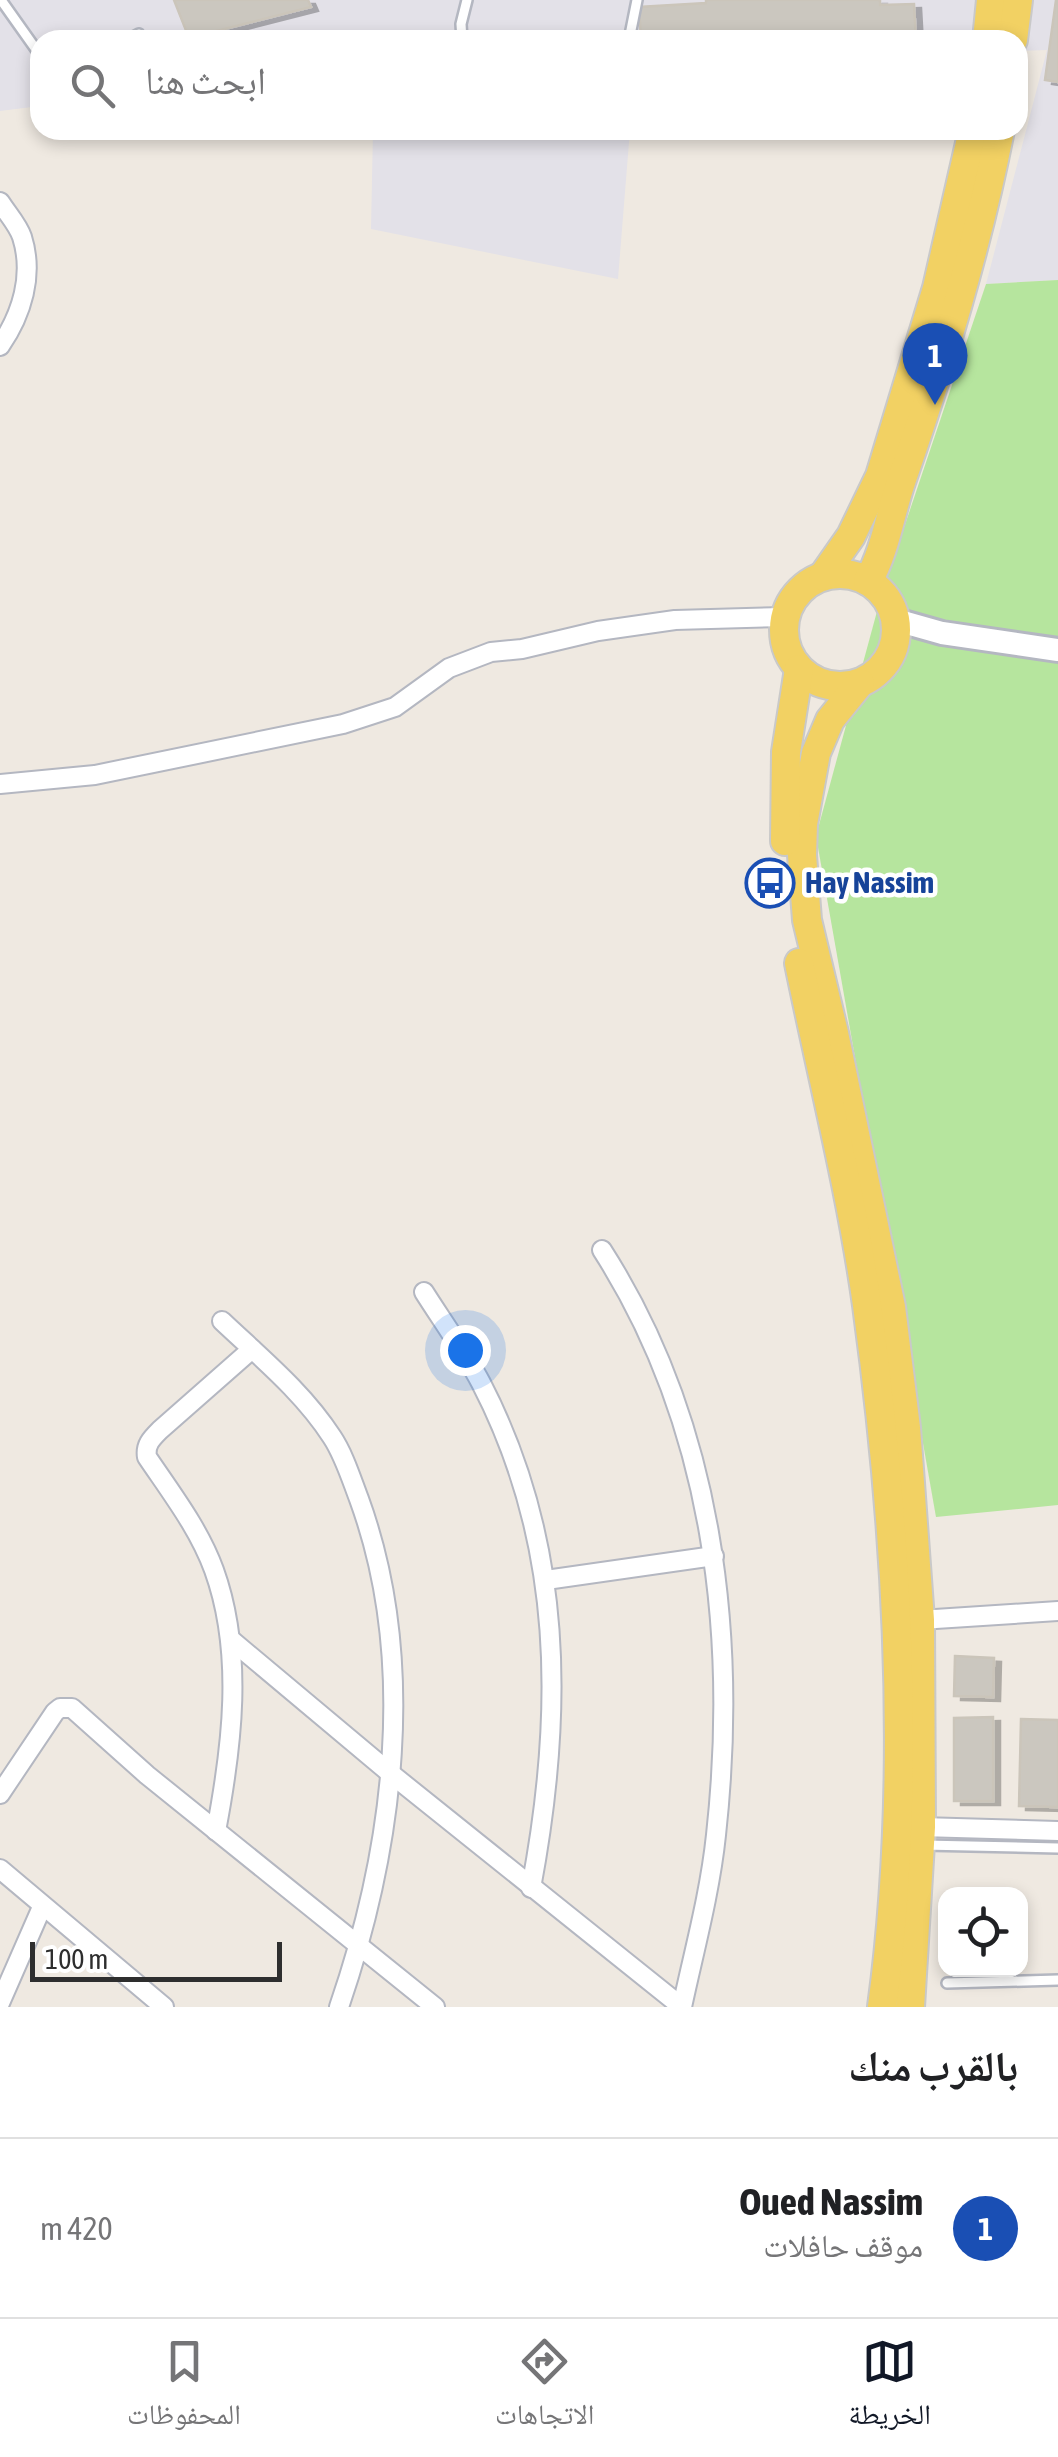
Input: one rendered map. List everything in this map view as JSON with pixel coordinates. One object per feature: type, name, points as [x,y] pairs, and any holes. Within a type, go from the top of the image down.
[{"type":"main road","points":[[988,30],[991,0]]},
{"type":"main road","points":[[1014,30],[1018,0]]},
{"type":"main road","points":[[823,576],[851,536],[880,476],[937,288],[971,140]]},
{"type":"main road","points":[[868,581],[879,562],[959,304],[998,140]]},
{"type":"main road","points":[[860,683],[828,685],[798,669],[785,645],[784,617],[788,606],[802,588],[823,576],[846,574],[868,581],[882,593],[896,631],[883,667],[860,683],[830,720],[816,753],[803,824],[804,892],[891,1307],[906,1428],[920,1620],[921,1836],[910,2007]]},
{"type":"main road","points":[[798,669],[786,752],[787,908],[846,1180],[867,1303],[886,1471],[898,1782],[892,1909],[882,2007]]},
{"type":"street","points":[[0,202],[21,234],[27,266],[23,302],[0,346]]},
{"type":"street","points":[[0,784],[95,775],[342,724],[394,707],[449,668],[491,652],[522,650],[598,631],[656,622],[784,617]]},
{"type":"street","points":[[896,631],[927,630],[1058,650]]},
{"type":"street","points":[[230,1639],[531,1888],[682,2007],[717,1821],[722,1646],[714,1556],[692,1448],[631,1295],[602,1250]]},
{"type":"street","points":[[424,1292],[481,1383],[522,1481],[536,1526],[546,1580],[552,1663],[551,1745],[531,1888]]},
{"type":"street","points":[[222,1320],[314,1411],[334,1440],[368,1526],[383,1578],[393,1702],[390,1773],[360,1945],[338,2007]]},
{"type":"street","points":[[216,1832],[230,1736],[230,1639],[216,1573],[208,1555],[146,1451],[160,1430],[252,1348]]},
{"type":"street","points":[[546,1580],[714,1556]]},
{"type":"street","points":[[920,1620],[1058,1611]]},
{"type":"street","points":[[0,1794],[55,1712],[72,1708],[216,1832],[435,2007]]},
{"type":"street","points":[[921,1836],[1058,1831]]},
{"type":"street","points":[[0,1869],[164,2007]]},
{"type":"street","points":[[0,2004],[42,1907]]},
{"type":"lane","points":[[1,0],[30,41]]},
{"type":"lane","points":[[463,30],[466,0]]},
{"type":"lane","points":[[631,30],[636,0]]},
{"type":"lane","points":[[921,1836],[1058,1848]]},
{"type":"lane","points":[[948,1982],[1058,1980]]},
{"type":"shaded area","points":[[0,0],[1058,0],[1058,280],[986,284],[1024,140],[1028,140],[1028,123],[1047,50],[1028,51],[1028,30],[30,30],[30,107],[0,111]]},
{"type":"shaded area","points":[[373,140],[629,140],[618,279],[371,229]]},
{"type":"green space","points":[[1058,280],[1058,1505],[936,1517],[816,836],[882,593],[986,284]]},
{"type":"building","points":[[174,0],[308,0],[311,7],[220,30],[186,30]]},
{"type":"building","points":[[880,0],[880,5],[914,4],[915,30],[640,30],[639,7]]},
{"type":"building","points":[[1058,0],[1058,82],[1045,80]]},
{"type":"building","points":[[955,1656],[994,1658],[993,1697],[954,1696]]},
{"type":"building","points":[[993,1717],[993,1801],[954,1801],[954,1718]]},
{"type":"building","points":[[1021,1719],[1058,1720],[1058,1807],[1019,1806]]},
{"type":"place","name":"Oued Nassim","points":[[935,405]]},
{"type":"place","name":"Hay Nassim","points":[[770,883]]}]
